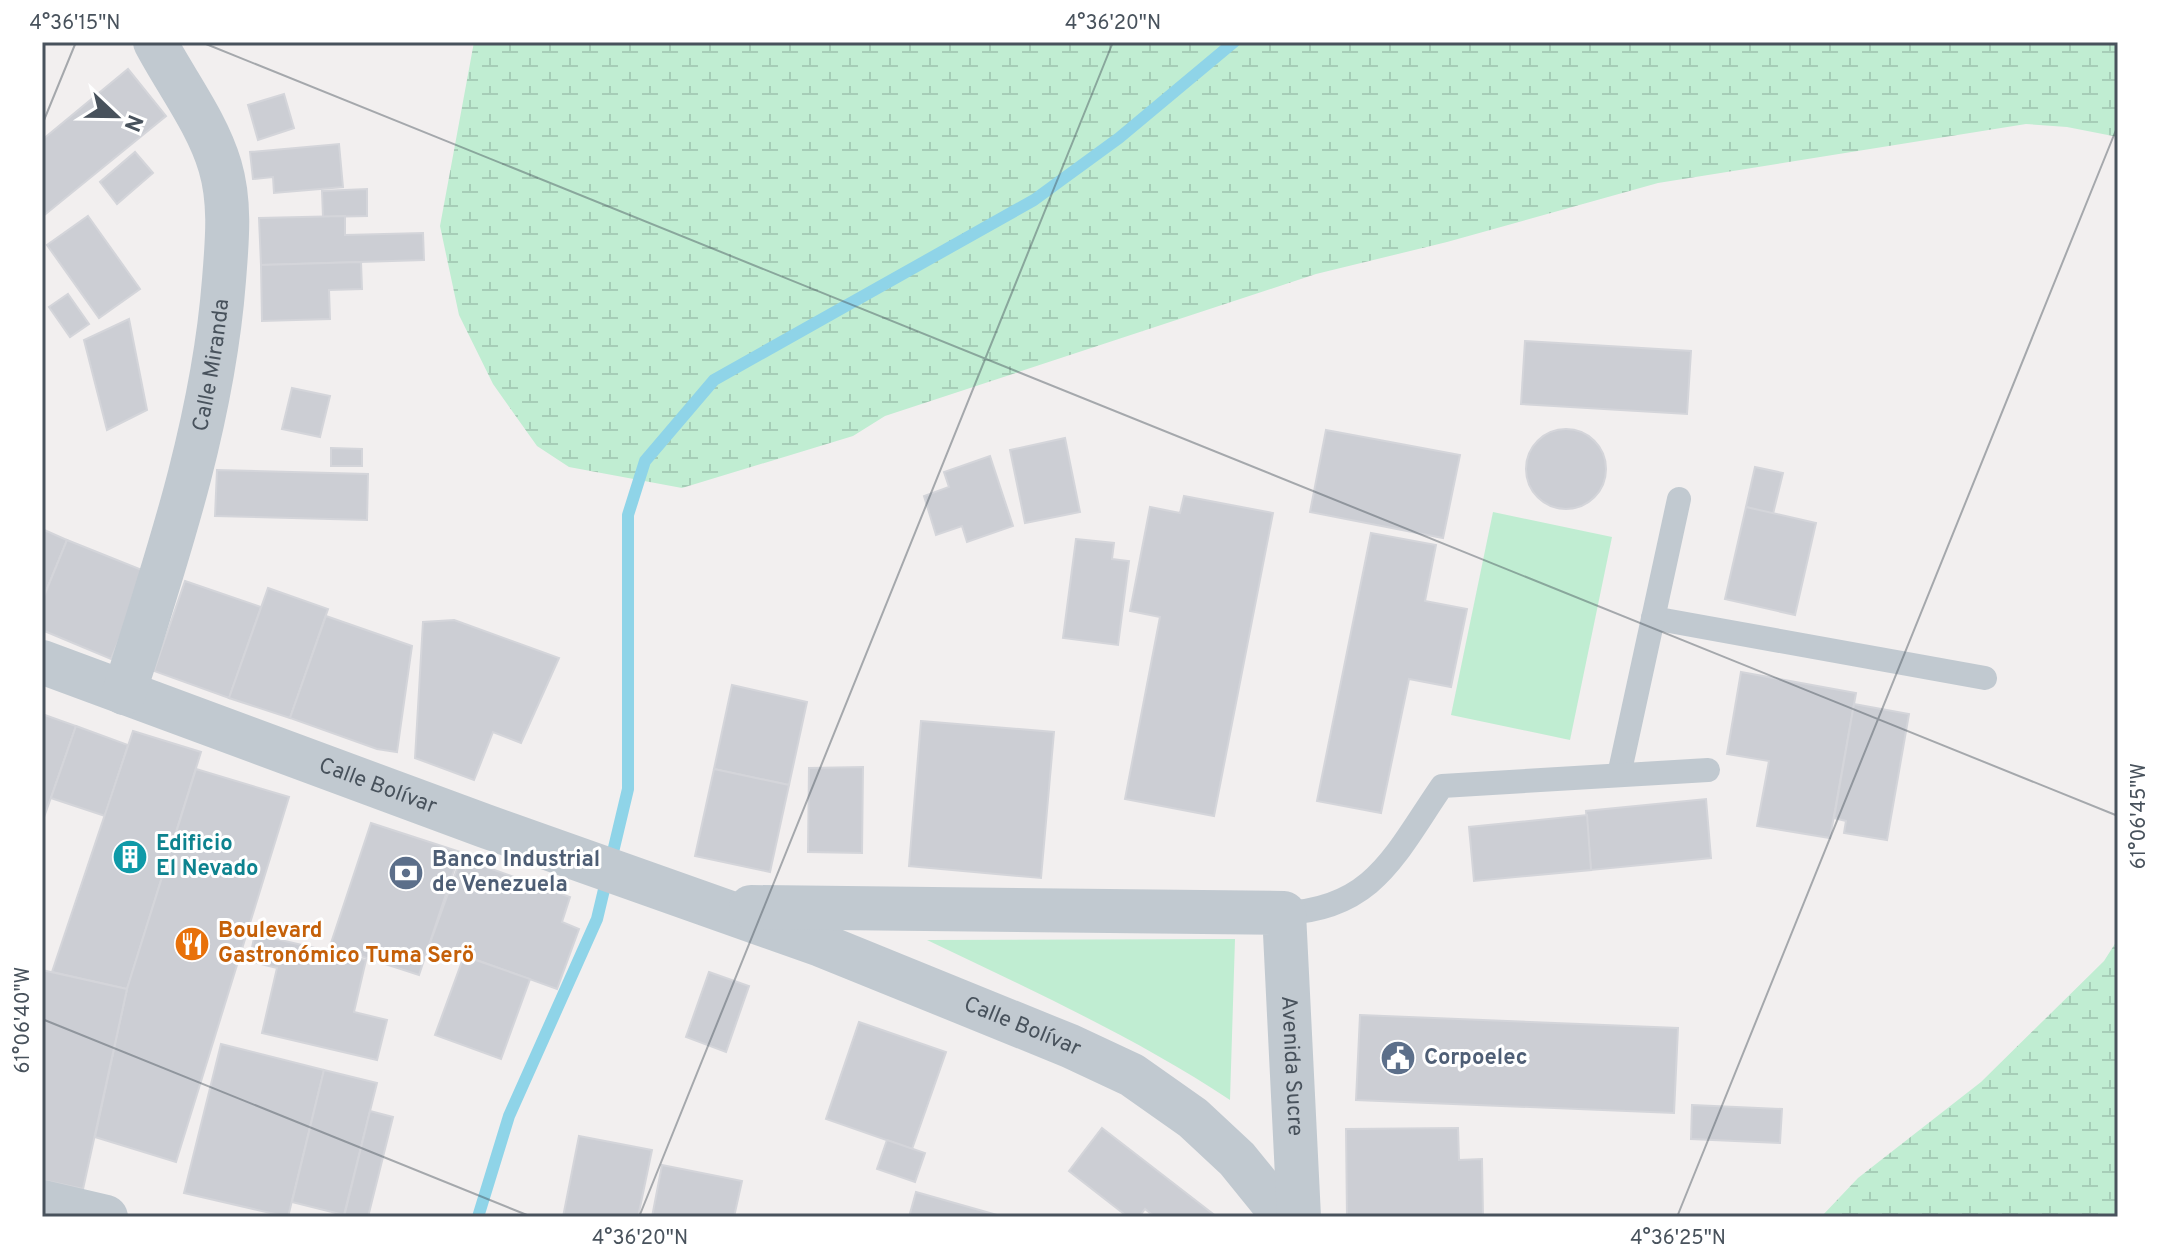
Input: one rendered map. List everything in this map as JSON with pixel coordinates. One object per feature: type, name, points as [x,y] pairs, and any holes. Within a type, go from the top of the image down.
[{"type":"street","name":"Calle Miranda","points":[[124,693],[170,548],[208,400],[220,330],[227,247],[228,200],[220,164],[155,42]]},
{"type":"street","name":"Calle Bolívar","points":[[42,662],[877,967],[1132,1075],[1193,1118],[1237,1159],[1284,1217]]},
{"type":"street","name":"Calle Bolívar","points":[[714,907],[1284,913]]},
{"type":"street","name":"Avenida Sucre","points":[[1284,913],[1299,1217]]},
{"type":"street","points":[[42,1202],[106,1217]]},
{"type":"lane","points":[[1619,775],[1679,499]]},
{"type":"lane","points":[[1653,618],[1985,678]]},
{"type":"lane","points":[[1284,913],[1317,911],[1339,904],[1368,887],[1442,786],[1708,770]]},
{"type":"green space","points":[[474,42],[2118,42],[2118,137],[2067,127],[2026,124],[1658,183],[1447,242],[1316,274],[885,416],[853,436],[682,488],[569,467],[537,446],[493,384],[459,315],[440,226]]},
{"type":"green space","points":[[1493,512],[1612,537],[1570,740],[1451,715]]},
{"type":"green space","points":[[1235,939],[1230,1100],[1120,1035],[927,940]]},
{"type":"green space","points":[[2118,939],[2118,1217],[1821,1217],[1858,1178],[1981,1082],[2104,961]]},
{"type":"building","points":[[128,69],[166,116],[42,217],[42,140]]},
{"type":"building","points":[[284,94],[294,128],[258,140],[248,105]]},
{"type":"building","points":[[339,144],[343,187],[274,193],[273,177],[253,179],[250,152]]},
{"type":"building","points":[[135,152],[153,173],[117,204],[100,182]]},
{"type":"building","points":[[367,189],[367,216],[323,217],[322,191]]},
{"type":"building","points":[[88,216],[140,289],[99,318],[47,245]]},
{"type":"building","points":[[345,216],[345,235],[423,233],[424,260],[261,265],[259,218]]},
{"type":"building","points":[[361,262],[362,289],[329,290],[330,319],[262,321],[261,265]]},
{"type":"building","points":[[68,294],[89,324],[70,337],[49,307]]},
{"type":"building","points":[[129,319],[147,410],[107,430],[84,340]]},
{"type":"building","points":[[1525,341],[1691,351],[1687,414],[1521,404]]},
{"type":"building","points":[[292,388],[330,396],[320,437],[282,429]]},
{"type":"building","points":[[1566,429],[1581,432],[1594,441],[1603,454],[1606,469],[1603,484],[1594,497],[1581,506],[1566,509],[1551,506],[1538,497],[1529,484],[1526,469],[1529,454],[1538,441],[1551,432]]},
{"type":"building","points":[[1326,430],[1460,455],[1443,538],[1310,512]]},
{"type":"building","points":[[1065,438],[1080,512],[1025,523],[1010,450]]},
{"type":"building","points":[[331,448],[362,449],[362,466],[331,466]]},
{"type":"building","points":[[990,456],[1013,526],[967,542],[962,526],[936,535],[924,496],[949,487],[944,472]]},
{"type":"building","points":[[1755,467],[1783,473],[1773,514],[1746,507]]},
{"type":"building","points":[[217,470],[368,474],[367,520],[215,516]]},
{"type":"building","points":[[1184,496],[1273,513],[1214,816],[1125,799],[1160,617],[1130,611],[1150,507],[1180,513]]},
{"type":"building","points":[[1746,507],[1816,523],[1795,615],[1725,599]]},
{"type":"building","points":[[42,529],[67,540],[42,601]]},
{"type":"building","points":[[1371,533],[1436,545],[1425,601],[1467,609],[1451,687],[1409,679],[1381,813],[1317,801]]},
{"type":"building","points":[[1076,539],[1114,543],[1112,559],[1129,561],[1118,645],[1063,638]]},
{"type":"building","points":[[67,540],[147,572],[111,659],[42,630],[42,601]]},
{"type":"building","points":[[185,581],[261,607],[229,698],[154,671]]},
{"type":"building","points":[[268,588],[328,609],[290,718],[229,698]]},
{"type":"building","points":[[326,616],[412,646],[397,752],[377,749],[290,718]]},
{"type":"building","points":[[454,620],[559,658],[521,743],[493,732],[474,780],[415,758],[423,622]]},
{"type":"building","points":[[1741,672],[1856,693],[1830,838],[1757,826],[1769,761],[1727,754]]},
{"type":"building","points":[[732,685],[807,702],[789,785],[714,769]]},
{"type":"building","points":[[1854,704],[1909,714],[1887,840],[1844,833],[1846,821],[1834,818]]},
{"type":"building","points":[[42,714],[76,726],[42,823]]},
{"type":"building","points":[[921,721],[1054,732],[1041,878],[909,866]]},
{"type":"building","points":[[76,726],[128,745],[105,816],[51,798]]},
{"type":"building","name":"Edificio El Nevado","points":[[133,731],[201,752],[127,989],[52,972]]},
{"type":"building","points":[[863,767],[862,853],[808,852],[809,768]]},
{"type":"building","name":"Boulevard Gastronómico Tuma Serö","points":[[196,769],[289,797],[176,1162],[95,1137],[127,989]]},
{"type":"building","points":[[714,769],[789,785],[770,872],[695,856]]},
{"type":"building","points":[[1706,799],[1711,858],[1591,870],[1586,811]]},
{"type":"building","points":[[1587,815],[1591,870],[1474,881],[1469,827]]},
{"type":"building","points":[[371,823],[460,852],[419,975],[330,946]]},
{"type":"building","points":[[461,858],[570,897],[562,922],[579,929],[557,989],[430,943]]},
{"type":"building","points":[[255,934],[366,960],[354,1012],[387,1020],[377,1060],[262,1033],[277,968],[249,961]]},
{"type":"building","points":[[464,956],[530,979],[501,1059],[435,1035]]},
{"type":"building","points":[[42,970],[127,989],[83,1189],[42,1180]]},
{"type":"building","points":[[709,972],[749,986],[726,1052],[686,1037]]},
{"type":"building","points":[[1360,1015],[1678,1028],[1674,1113],[1356,1100]]},
{"type":"building","points":[[859,1022],[946,1052],[912,1149],[826,1119]]},
{"type":"building","points":[[221,1044],[324,1070],[288,1217],[184,1193]]},
{"type":"building","points":[[324,1070],[377,1083],[344,1215],[292,1202]]},
{"type":"building","points":[[1692,1105],[1782,1109],[1780,1143],[1691,1139]]},
{"type":"building","points":[[370,1111],[393,1117],[368,1217],[344,1217]]},
{"type":"building","points":[[1102,1128],[1217,1217],[1155,1217],[1145,1209],[1139,1217],[1128,1217],[1069,1171]]},
{"type":"building","points":[[1458,1128],[1459,1160],[1482,1159],[1483,1217],[1347,1217],[1346,1129]]},
{"type":"building","points":[[579,1136],[652,1150],[638,1217],[563,1217]]},
{"type":"building","points":[[887,1140],[925,1153],[915,1182],[877,1169]]},
{"type":"building","points":[[662,1165],[742,1181],[734,1217],[652,1217]]},
{"type":"building","points":[[916,1192],[1004,1217],[909,1217]]},
{"type":"waterway","points":[[478,1217],[509,1116],[597,919],[628,789],[628,515],[645,461],[714,380],[1034,200],[1119,138],[1234,42]]},
{"type":"place","name":"Edificio El Nevado","points":[[130,857]]},
{"type":"place","name":"Banco Industrial de Venezuela","points":[[406,873]]},
{"type":"place","name":"Boulevard Gastronómico Tuma Serö","points":[[192,944]]},
{"type":"place","name":"Corpoelec","points":[[1398,1058]]}]
